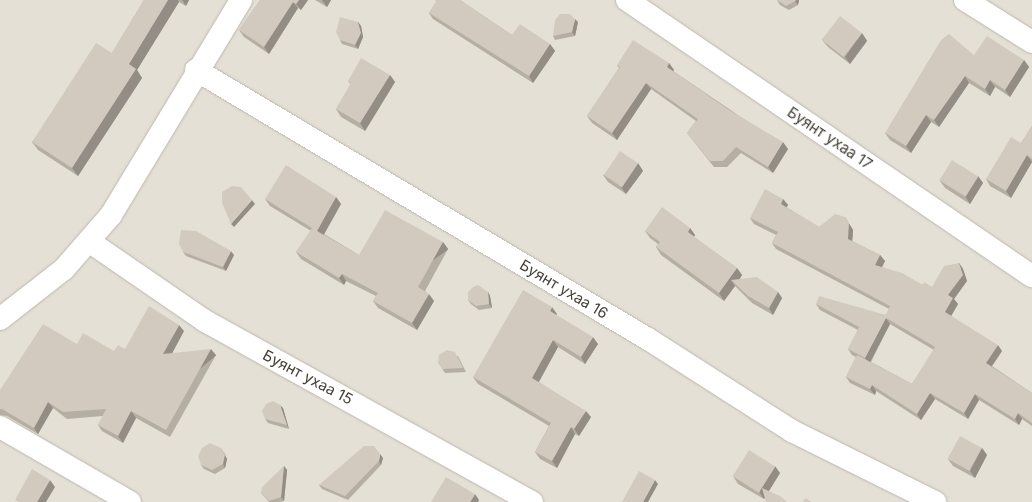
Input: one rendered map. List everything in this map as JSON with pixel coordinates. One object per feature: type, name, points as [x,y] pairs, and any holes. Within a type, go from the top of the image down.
[{"type":"street","points":[[0,319],[64,269],[90,242],[111,215],[196,70],[241,0]]},
{"type":"street","name":"Буянт ухаа 17","points":[[627,0],[1032,276]]},
{"type":"street","points":[[965,0],[1032,42]]},
{"type":"street","name":"Буянт ухаа 16","points":[[196,70],[648,339],[792,431],[935,502]]},
{"type":"street","name":"Буянт ухаа 15","points":[[90,242],[206,321],[532,502]]},
{"type":"street","points":[[0,427],[130,502]]},
{"type":"shaded area","points":[[0,0],[1032,0],[1032,502],[0,502]]},
{"type":"building","points":[[144,0],[168,0],[129,64],[136,69],[72,168],[32,142],[96,43],[112,53]]},
{"type":"building","points":[[260,0],[299,0],[296,4],[293,2],[264,47],[239,30]]},
{"type":"building","points":[[437,0],[460,0],[512,35],[520,24],[550,44],[529,76],[429,13]]},
{"type":"building","points":[[777,0],[796,0],[786,6]]},
{"type":"building","points":[[560,14],[570,14],[575,19],[572,32],[553,36],[555,20]]},
{"type":"building","points":[[840,16],[862,33],[844,57],[822,40]]},
{"type":"building","points":[[340,17],[358,22],[361,33],[355,45],[340,40],[336,32]]},
{"type":"building","points":[[949,34],[974,55],[987,36],[1024,60],[1005,90],[990,80],[985,89],[965,76],[934,120],[926,115],[906,146],[885,133],[941,40]]},
{"type":"building","points":[[633,40],[669,63],[667,67],[729,110],[783,142],[768,167],[736,147],[723,161],[710,161],[687,133],[698,119],[646,83],[612,133],[587,116],[620,67],[617,65]]},
{"type":"building","points":[[361,58],[390,75],[360,123],[336,109],[351,83],[348,81]]},
{"type":"building","points":[[1032,126],[1032,159],[1027,155],[1006,191],[986,179],[1011,137],[1021,143]]},
{"type":"building","points":[[620,151],[638,163],[622,187],[604,175]]},
{"type":"building","points":[[952,160],[978,176],[966,197],[939,180]]},
{"type":"building","points":[[286,165],[336,197],[317,231],[359,255],[385,210],[443,242],[418,287],[429,294],[412,323],[373,301],[378,293],[342,274],[339,278],[296,252],[312,228],[265,199]]},
{"type":"building","points":[[232,186],[241,187],[252,200],[231,224],[222,203],[222,192]]},
{"type":"building","points":[[765,189],[783,199],[781,204],[819,227],[835,214],[845,217],[849,223],[848,239],[880,255],[875,265],[902,273],[923,285],[924,282],[932,287],[944,266],[959,263],[963,275],[948,295],[953,298],[945,312],[998,345],[986,363],[1032,393],[1032,423],[1018,413],[1015,419],[975,394],[964,413],[930,393],[917,414],[872,385],[870,389],[846,377],[857,355],[912,384],[935,347],[886,318],[865,358],[848,349],[859,327],[816,304],[819,296],[886,315],[890,306],[772,243],[778,232],[750,218]]},
{"type":"building","points":[[662,207],[690,228],[688,232],[737,268],[719,293],[656,247],[660,242],[645,231]]},
{"type":"building","points":[[181,230],[196,231],[231,251],[223,267],[183,252],[179,244]]},
{"type":"building","points":[[757,277],[778,292],[769,308],[748,296],[731,280]]},
{"type":"building","points":[[478,285],[488,292],[489,304],[476,306],[468,300],[468,292]]},
{"type":"building","points":[[523,290],[552,307],[550,311],[593,337],[581,357],[553,340],[532,378],[586,411],[574,429],[571,427],[552,461],[535,452],[551,423],[473,377]]},
{"type":"building","points":[[149,306],[179,325],[163,354],[211,349],[166,430],[131,411],[118,436],[98,425],[106,409],[63,412],[48,402],[34,428],[0,409],[0,390],[43,324],[77,344],[83,333],[114,351],[118,345],[125,349]]},
{"type":"building","points":[[447,350],[455,352],[463,368],[442,369],[438,362],[439,355]]},
{"type":"building","points":[[273,401],[280,405],[287,425],[265,419],[262,411],[266,404]]},
{"type":"building","points":[[960,436],[982,448],[969,471],[947,459]]},
{"type":"building","points":[[210,443],[221,448],[225,455],[223,464],[212,470],[201,465],[198,456],[202,448]]},
{"type":"building","points":[[364,446],[374,446],[380,454],[379,461],[345,496],[319,485]]},
{"type":"building","points":[[749,450],[775,466],[759,493],[733,476]]},
{"type":"building","points":[[284,466],[281,497],[269,501],[261,493],[262,487]]},
{"type":"building","points":[[32,469],[50,480],[37,502],[19,502],[15,500]]},
{"type":"building","points":[[639,471],[655,480],[643,502],[622,502]]},
{"type":"building","points":[[446,477],[475,494],[470,502],[431,502]]},
{"type":"building","points":[[762,488],[780,496],[787,502],[766,502]]},
{"type":"building","points":[[805,498],[812,502],[803,502]]}]
